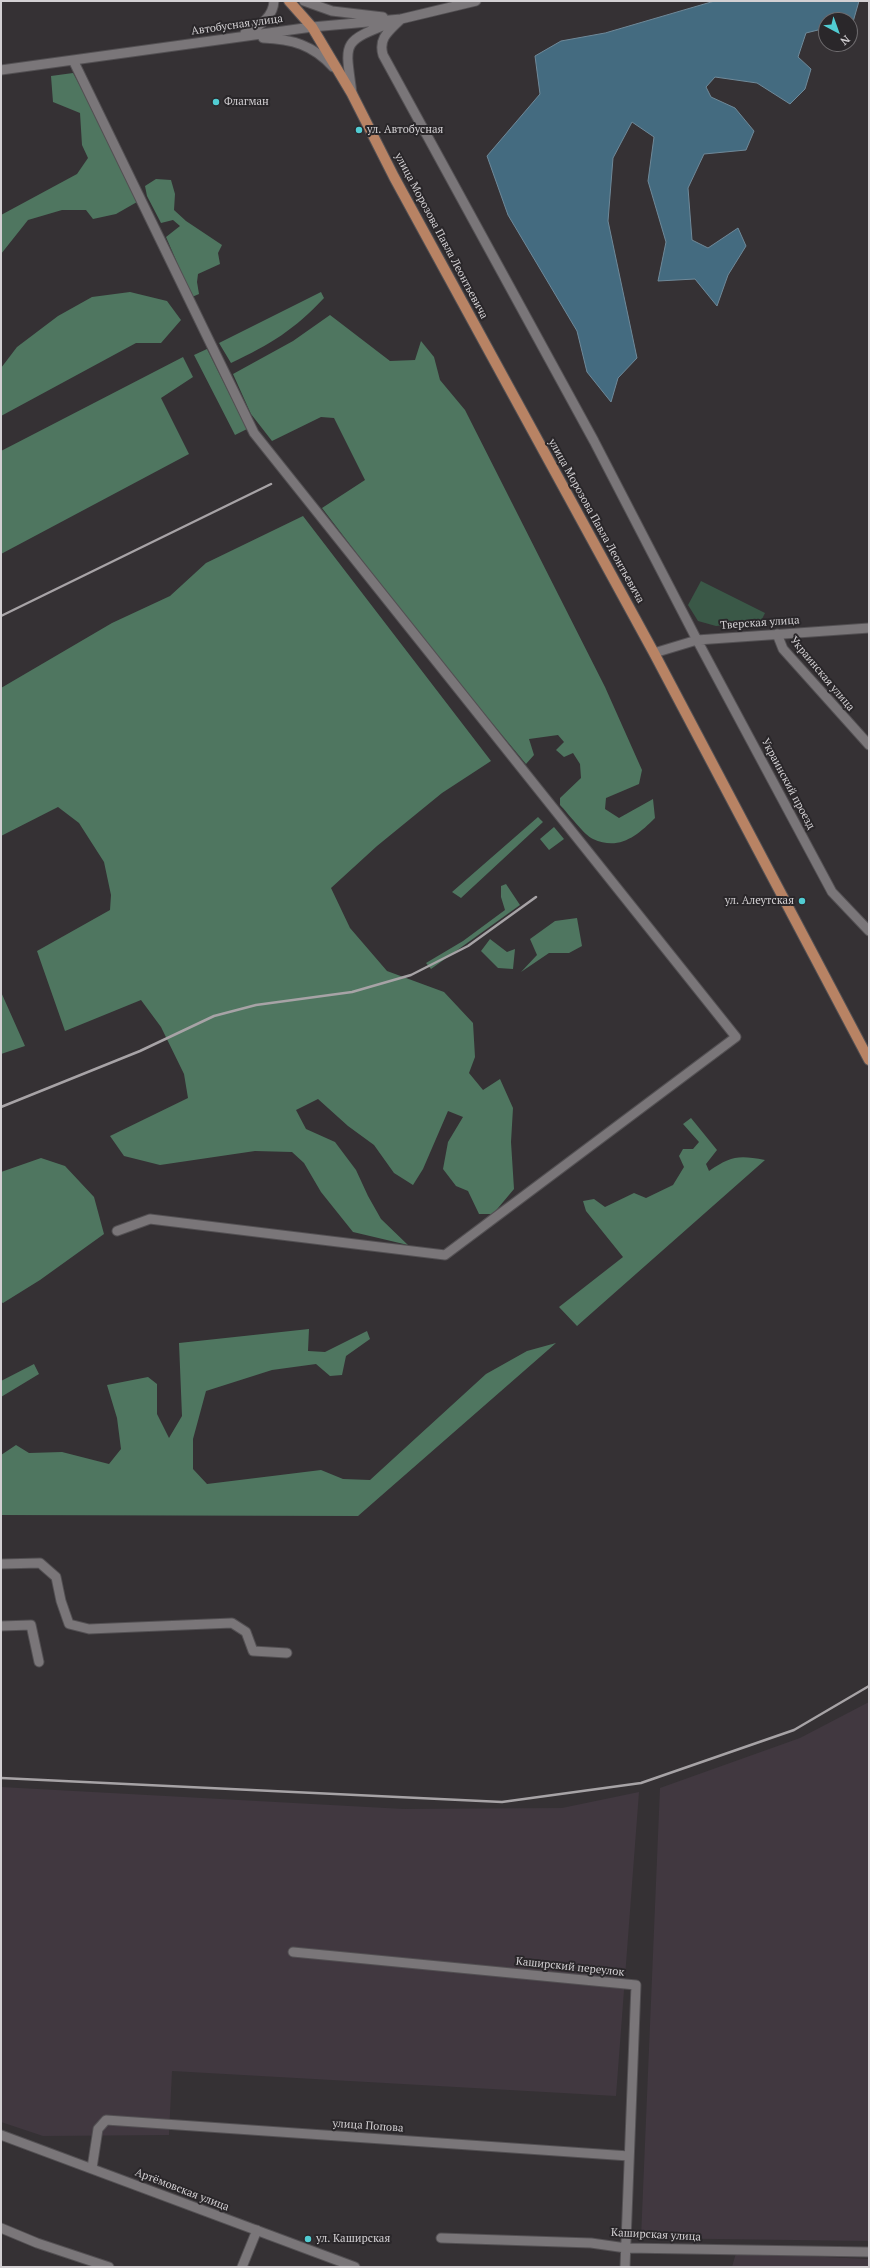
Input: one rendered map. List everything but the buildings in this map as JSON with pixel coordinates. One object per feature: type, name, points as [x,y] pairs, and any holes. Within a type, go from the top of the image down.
[{"type":"main road","name":"улица Морозова Павла Леонтьевича","points":[[289,1],[312,27],[352,94],[394,177],[654,653],[869,1060]]},
{"type":"street","points":[[236,38],[256,28],[266,20],[272,11],[274,1]]},
{"type":"street","points":[[304,1],[332,11],[400,19]]},
{"type":"street","name":"Автобусная улица","points":[[1,70],[312,27],[400,19],[476,1]]},
{"type":"street","points":[[352,94],[347,58],[350,44],[360,35],[400,19]]},
{"type":"street","name":"Украинский проезд","points":[[400,19],[383,38],[381,47],[383,56],[594,441],[697,640],[832,892],[869,931]]},
{"type":"street","points":[[236,38],[284,39],[297,42],[310,47],[326,59],[342,77]]},
{"type":"street","points":[[73,60],[254,433],[736,1037],[445,1255],[150,1220],[117,1231]]},
{"type":"street","name":"Тверская улица","points":[[654,653],[697,640],[869,628]]},
{"type":"street","name":"Украинская улица","points":[[777,634],[783,649],[869,745]]},
{"type":"street","points":[[1,1564],[40,1563],[56,1577],[69,1624],[89,1629],[232,1624],[246,1632],[253,1651],[287,1653]]},
{"type":"street","points":[[1,1626],[30,1625],[39,1662]]},
{"type":"street","name":"Каширский переулок","points":[[293,1952],[636,1985],[625,2267]]},
{"type":"street","name":"улица Попова","points":[[92,2168],[98,2129],[106,2120],[630,2156]]},
{"type":"street","name":"Артёмовская улица","points":[[1,2135],[257,2230],[337,2264],[355,2267]]},
{"type":"street","points":[[1,2228],[37,2243],[107,2267]]},
{"type":"street","points":[[242,2267],[257,2230]]},
{"type":"street","name":"Каширская улица","points":[[441,2238],[591,2243],[626,2248],[869,2252]]},
{"type":"shaded area","points":[[869,1702],[869,2241],[641,2238],[660,1788],[800,1738]]},
{"type":"shaded area","points":[[1,1787],[404,1809],[562,1808],[639,1792],[616,2096],[172,2071],[169,2135],[43,2136],[1,2122]]},
{"type":"shaded area","points":[[736,2253],[869,2259],[869,2264],[868,2267],[732,2267]]},
{"type":"green space","points":[[73,73],[94,111],[137,202],[116,214],[93,219],[86,210],[62,210],[28,220],[1,254],[1,215],[77,174],[88,158],[82,145],[80,113],[53,102],[51,76]]},
{"type":"green space","points":[[156,179],[171,180],[175,194],[174,210],[186,221],[222,245],[218,253],[220,264],[198,274],[197,282],[199,294],[192,297],[166,237],[180,226],[173,220],[161,223],[147,196],[145,186]]},
{"type":"green space","points":[[130,292],[167,301],[181,320],[161,343],[136,343],[1,416],[1,368],[17,347],[58,316],[92,297]]},
{"type":"green space","points":[[321,292],[324,298],[292,328],[270,343],[231,363],[219,343]]},
{"type":"green space","points":[[330,315],[390,361],[415,360],[421,341],[434,357],[440,380],[465,410],[605,687],[642,770],[639,784],[606,798],[605,809],[619,818],[653,799],[655,818],[634,836],[619,842],[602,842],[589,837],[581,829],[560,805],[560,798],[581,778],[580,764],[573,753],[564,757],[556,750],[564,742],[558,735],[529,739],[534,755],[526,764],[420,636],[322,508],[365,480],[334,418],[321,417],[272,441],[251,414],[233,374],[293,341]]},
{"type":"green space","points":[[207,349],[247,429],[235,435],[194,355]]},
{"type":"green space","points":[[183,357],[193,377],[161,398],[189,454],[1,554],[1,451]]},
{"type":"green space","points":[[303,516],[491,761],[442,793],[377,846],[331,888],[350,928],[387,971],[444,992],[473,1023],[475,1057],[469,1073],[483,1090],[500,1079],[513,1108],[511,1142],[514,1189],[493,1214],[479,1214],[468,1191],[456,1186],[443,1169],[448,1142],[463,1117],[448,1111],[423,1169],[413,1185],[394,1173],[374,1145],[348,1126],[318,1099],[296,1110],[306,1129],[335,1142],[356,1170],[381,1219],[408,1245],[353,1232],[321,1192],[304,1163],[292,1152],[255,1151],[160,1165],[124,1156],[110,1136],[188,1098],[184,1074],[161,1027],[141,1000],[65,1031],[37,951],[110,910],[111,895],[104,862],[79,823],[58,807],[1,836],[1,688],[112,623],[170,596],[206,563]]},
{"type":"green space","points":[[701,581],[765,613],[761,621],[716,626],[698,621],[688,605]]},
{"type":"green space","points":[[538,817],[543,822],[461,898],[452,892]]},
{"type":"green space","points":[[554,827],[564,839],[549,850],[540,839]]},
{"type":"green space","points":[[506,884],[520,905],[431,969],[426,963],[463,941],[505,910],[501,897],[501,886]]},
{"type":"green space","points":[[577,918],[582,946],[569,953],[549,953],[521,972],[537,955],[530,939],[555,921]]},
{"type":"green space","points":[[490,939],[507,952],[515,949],[513,969],[498,968],[481,951]]},
{"type":"green space","points":[[1,992],[25,1046],[1,1054]]},
{"type":"green space","points":[[691,1118],[717,1150],[706,1164],[709,1171],[723,1162],[735,1158],[741,1157],[765,1160],[577,1326],[559,1307],[623,1257],[586,1211],[583,1201],[594,1199],[605,1207],[634,1193],[646,1198],[673,1185],[684,1167],[679,1156],[683,1149],[693,1149],[699,1142],[683,1124]]},
{"type":"green space","points":[[41,1158],[65,1166],[94,1197],[104,1234],[40,1280],[3,1303],[1,1302],[1,1172]]},
{"type":"green space","points":[[309,1329],[308,1351],[325,1352],[367,1331],[370,1339],[346,1356],[342,1375],[330,1376],[316,1364],[272,1370],[206,1391],[193,1439],[193,1469],[207,1484],[321,1470],[343,1479],[370,1480],[486,1374],[527,1351],[556,1343],[358,1516],[1,1515],[1,1455],[16,1445],[29,1453],[62,1452],[109,1464],[121,1449],[117,1418],[107,1385],[148,1377],[157,1384],[157,1414],[169,1438],[182,1416],[179,1343]]},
{"type":"green space","points":[[34,1364],[39,1374],[1,1397],[1,1381]]},
{"type":"water","points":[[715,1],[859,1],[856,12],[818,12],[818,30],[806,33],[798,57],[811,69],[805,89],[790,104],[757,83],[715,77],[706,87],[711,97],[735,108],[754,131],[746,150],[704,154],[688,188],[692,240],[708,248],[738,228],[746,246],[728,275],[717,306],[695,279],[658,281],[666,242],[648,181],[654,137],[632,122],[613,158],[608,221],[637,358],[618,378],[611,402],[587,372],[577,331],[508,215],[487,156],[540,94],[535,56],[561,41],[605,33]]},
{"type":"railway","points":[[1,616],[271,484]]},
{"type":"railway","points":[[1,1107],[140,1051],[214,1016],[256,1005],[352,992],[411,975],[468,946],[536,897]]},
{"type":"railway","points":[[1,1778],[502,1802],[641,1783],[794,1730],[869,1686]]},
{"type":"place","name":"Флагман","points":[[216,102]]},
{"type":"place","name":"ул. Автобусная","points":[[359,130]]},
{"type":"place","name":"ул. Алеутская","points":[[802,901]]},
{"type":"place","name":"ул. Каширская","points":[[308,2239]]}]
